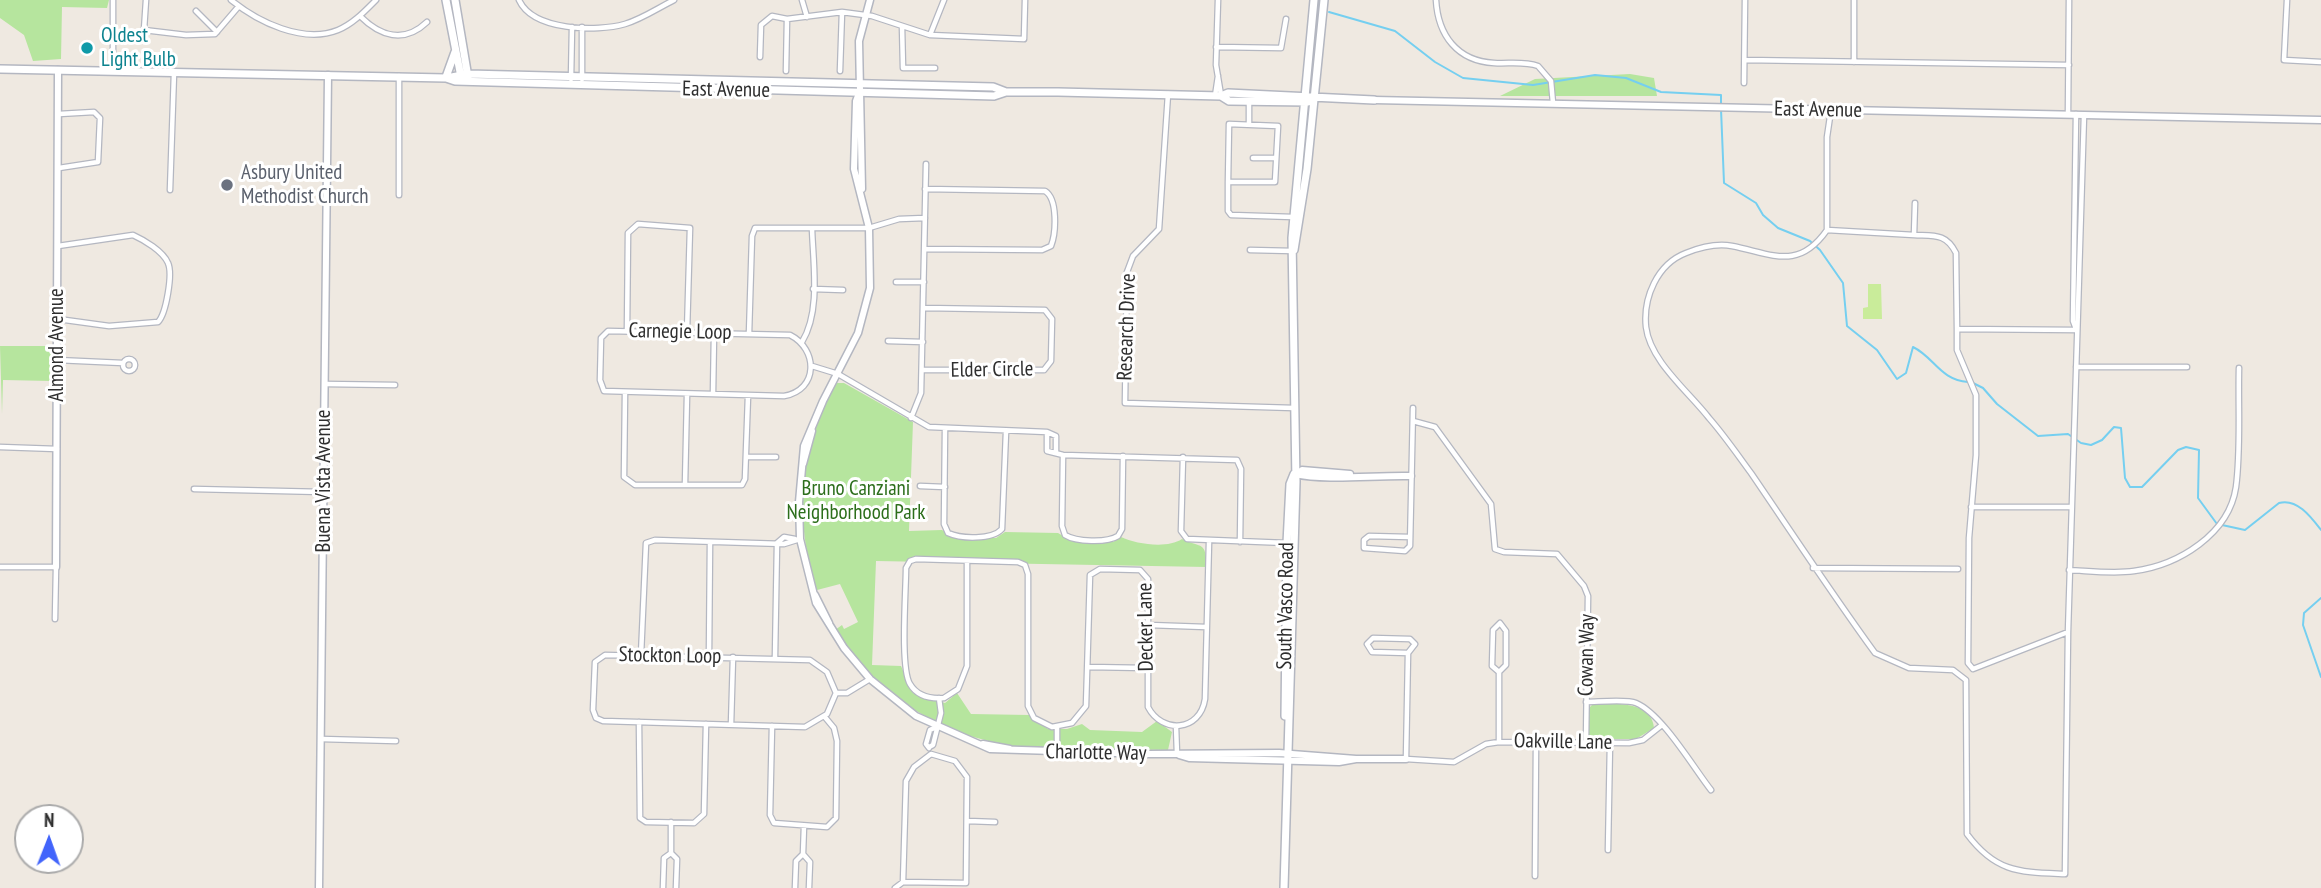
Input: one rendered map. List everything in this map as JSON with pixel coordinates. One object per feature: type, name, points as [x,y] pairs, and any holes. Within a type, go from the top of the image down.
[{"type":"main road","points":[[446,0],[465,78]]},
{"type":"main road","name":"South Vasco Road","points":[[1284,888],[1290,543],[1296,482],[1294,217],[1314,0]]},
{"type":"main road","name":"South Vasco Road","points":[[1294,251],[1298,241],[1315,99],[1324,0]]},
{"type":"main road","points":[[455,2],[465,78]]},
{"type":"main road","points":[[446,78],[453,64],[457,45]]},
{"type":"main road","name":"East Avenue","points":[[0,69],[399,76],[571,83],[859,89],[993,87],[1006,92],[1218,96],[1228,93],[1306,99]]},
{"type":"main road","name":"East Avenue","points":[[1218,96],[1228,101],[1249,102],[1374,100]]},
{"type":"street","points":[[113,0],[113,71]]},
{"type":"street","points":[[146,0],[144,30],[150,33],[211,36],[239,6]]},
{"type":"street","points":[[231,0],[262,21],[313,34],[337,31],[360,16],[376,0]]},
{"type":"street","points":[[519,0],[528,12],[548,23],[572,27],[622,25],[674,0]]},
{"type":"street","points":[[802,0],[807,17]]},
{"type":"street","name":"Charlotte Way","points":[[870,0],[859,41],[854,169],[870,228],[868,296],[858,333],[804,446],[799,502],[798,539],[815,595],[831,628],[870,679],[892,699],[937,727],[1002,751],[1286,757]]},
{"type":"street","points":[[930,35],[936,14],[944,0]]},
{"type":"street","points":[[760,57],[761,25],[772,16],[787,19],[842,12],[864,15],[930,35],[1024,39],[1025,0]]},
{"type":"street","points":[[1218,0],[1218,96]]},
{"type":"street","points":[[1436,0],[1441,29],[1460,53],[1479,61],[1538,66],[1551,81],[1552,103]]},
{"type":"street","points":[[1744,83],[1745,0]]},
{"type":"street","points":[[1854,0],[1854,61]]},
{"type":"street","points":[[2069,0],[2073,321],[2077,330]]},
{"type":"street","points":[[2287,0],[2284,60],[2321,62]]},
{"type":"street","points":[[196,11],[217,32]]},
{"type":"street","points":[[840,71],[842,12]]},
{"type":"street","points":[[360,16],[373,28],[393,36],[413,33],[426,22]]},
{"type":"street","points":[[786,71],[787,19]]},
{"type":"street","points":[[1216,47],[1281,48],[1286,19]]},
{"type":"street","points":[[902,26],[903,68],[935,68]]},
{"type":"street","points":[[571,83],[572,27]]},
{"type":"street","points":[[582,27],[582,83]]},
{"type":"street","points":[[1745,60],[2068,65]]},
{"type":"street","name":"Almond Avenue","points":[[55,619],[58,70]]},
{"type":"street","points":[[170,190],[174,72]]},
{"type":"street","name":"Buena Vista Avenue","points":[[320,888],[328,75]]},
{"type":"street","points":[[399,76],[399,195]]},
{"type":"street","name":"Research Drive","points":[[1168,94],[1158,229],[1154,237],[1133,256],[1127,272],[1125,403],[1294,408]]},
{"type":"street","name":"East Avenue","points":[[1374,100],[2321,120]]},
{"type":"street","points":[[1249,102],[1249,125]]},
{"type":"street","points":[[1831,110],[1827,137],[1828,230],[1822,238],[1793,258],[1777,258],[1730,246],[1705,246],[1679,256],[1657,276],[1648,296],[1646,328],[1657,355],[1712,420],[1875,653],[1909,668],[1953,670],[1966,680],[1968,834],[1979,850],[1999,865],[2015,872],[2065,874],[2070,507],[2077,330],[2080,320],[2084,115]]},
{"type":"street","points":[[59,114],[94,112],[100,118],[98,162],[59,168]]},
{"type":"street","points":[[1228,182],[1275,182],[1278,126],[1229,124],[1228,182],[1228,211],[1231,215],[1294,217]]},
{"type":"street","points":[[1252,158],[1276,159]]},
{"type":"street","points":[[911,418],[921,400],[923,370],[926,164]]},
{"type":"street","points":[[925,249],[1042,250],[1051,246],[1053,240],[1054,202],[1045,191],[926,189]]},
{"type":"street","points":[[1914,235],[1915,203]]},
{"type":"street","points":[[749,334],[752,236],[755,228],[870,228],[899,219],[925,218]]},
{"type":"street","points":[[626,331],[628,233],[638,224],[690,228],[687,332]]},
{"type":"street","points":[[812,229],[813,289],[809,323],[802,342],[809,352],[812,366],[838,374],[929,427],[945,430],[1047,432],[1056,436],[1056,453]]},
{"type":"street","points":[[1828,230],[1941,236],[1951,242],[1956,253],[1957,350],[1976,396],[1971,507],[1970,667],[1973,669],[2068,632]]},
{"type":"street","points":[[58,246],[133,236],[169,263],[165,312],[158,322],[109,326],[58,319]]},
{"type":"street","points":[[1250,250],[1294,251]]},
{"type":"street","points":[[897,282],[924,282]]},
{"type":"street","points":[[813,289],[843,290]]},
{"type":"street","name":"Elder Circle","points":[[923,370],[1044,370],[1051,360],[1052,319],[1045,310],[924,308]]},
{"type":"street","points":[[1957,329],[2077,330]]},
{"type":"street","name":"Carnegie Loop","points":[[802,342],[790,335],[626,331],[603,334],[600,380],[604,391],[625,393],[790,395],[805,384],[812,366]]},
{"type":"street","points":[[713,394],[714,334]]},
{"type":"street","points":[[888,341],[923,342]]},
{"type":"street","points":[[57,360],[123,363]]},
{"type":"street","points":[[2076,367],[2187,368]]},
{"type":"street","points":[[2069,570],[2141,570],[2192,549],[2226,518],[2236,486],[2239,368]]},
{"type":"street","points":[[325,384],[395,385]]},
{"type":"street","points":[[625,393],[624,472],[627,483],[685,485],[742,485],[746,479],[748,396]]},
{"type":"street","points":[[685,485],[687,395]]},
{"type":"street","points":[[1410,537],[1369,536],[1363,544],[1367,550],[1372,551],[1405,551],[1410,546],[1413,408]]},
{"type":"street","name":"Cowan Way","points":[[1413,421],[1435,426],[1492,504],[1495,549],[1504,552],[1557,554],[1584,586],[1588,596],[1586,743]]},
{"type":"street","points":[[945,430],[944,524],[948,533],[956,536],[991,536],[999,533],[1003,525],[1006,432]]},
{"type":"street","points":[[1047,432],[1047,451],[1063,455],[1234,458],[1241,468],[1240,542]]},
{"type":"street","points":[[0,447],[57,449]]},
{"type":"street","points":[[1063,455],[1062,526],[1065,535],[1073,539],[1111,540],[1118,536],[1122,529],[1123,456]]},
{"type":"street","points":[[746,457],[776,457]]},
{"type":"street","points":[[1182,457],[1181,531],[1192,541],[1290,543]]},
{"type":"street","points":[[1295,474],[1327,477],[1411,476]]},
{"type":"street","points":[[920,486],[944,487]]},
{"type":"street","points":[[194,489],[324,492]]},
{"type":"street","points":[[1971,507],[2070,507]]},
{"type":"street","points":[[641,655],[646,543],[654,540],[793,544],[798,539]]},
{"type":"street","points":[[709,657],[710,542]]},
{"type":"street","points":[[1177,754],[1176,726],[1183,726],[1196,719],[1204,706],[1209,542]]},
{"type":"street","points":[[775,657],[777,543]]},
{"type":"street","points":[[967,561],[966,675],[958,688],[939,698],[919,693],[907,677],[906,568],[910,561],[967,561],[1018,562],[1025,565],[1028,574],[1028,706],[1040,722],[1057,727],[1057,752]]},
{"type":"street","points":[[0,567],[56,567]]},
{"type":"street","points":[[1813,568],[1958,569]]},
{"type":"street","name":"Decker Lane","points":[[1057,727],[1072,723],[1083,713],[1087,698],[1089,579],[1095,570],[1144,571],[1148,579],[1148,707],[1159,721],[1176,726]]},
{"type":"street","points":[[1499,672],[1492,666],[1493,630],[1500,624],[1506,628],[1506,666],[1499,672],[1499,741]]},
{"type":"street","points":[[1149,625],[1206,627]]},
{"type":"street","points":[[1406,759],[1408,653],[1415,646],[1410,639],[1373,638],[1367,644],[1372,652],[1408,653]]},
{"type":"street","name":"Stockton Loop","points":[[824,716],[805,727],[603,721],[596,718],[593,710],[595,662],[600,656],[641,655],[810,660],[827,672],[836,693]]},
{"type":"street","points":[[731,725],[733,657]]},
{"type":"street","points":[[1088,667],[1146,668]]},
{"type":"street","points":[[772,726],[770,815],[774,823],[827,827],[836,818],[837,741],[834,728],[824,716],[836,693],[847,694],[870,679]]},
{"type":"street","points":[[929,747],[936,735],[941,713],[939,698]]},
{"type":"street","points":[[1586,702],[1632,701],[1643,706],[1662,725],[1711,790]]},
{"type":"street","points":[[639,722],[640,818],[694,823],[704,814],[706,724]]},
{"type":"street","name":"Oakville Lane","points":[[1286,757],[1340,755],[1356,759],[1454,762],[1486,744],[1499,741],[1610,743],[1643,740],[1662,725]]},
{"type":"street","points":[[931,754],[926,744],[930,730],[937,727]]},
{"type":"street","points":[[321,739],[396,741]]},
{"type":"street","points":[[1535,876],[1536,743]]},
{"type":"street","points":[[1608,850],[1610,743]]},
{"type":"street","points":[[895,888],[903,882],[966,885],[967,777],[956,761],[931,754]]},
{"type":"street","points":[[903,882],[906,781],[914,766],[931,754]]},
{"type":"street","points":[[968,821],[995,822]]},
{"type":"street","points":[[671,822],[671,853],[677,859],[676,888]]},
{"type":"street","points":[[795,888],[796,861],[803,854],[804,826]]},
{"type":"street","points":[[663,888],[664,858],[671,853]]},
{"type":"street","points":[[803,854],[810,862],[809,888]]},
{"type":"green space","points":[[0,0],[109,0],[107,8],[62,7],[61,59],[33,61],[24,35],[0,18]]},
{"type":"green space","points":[[1630,74],[1654,78],[1657,96],[1500,96],[1535,79]]},
{"type":"green space","points":[[1868,284],[1881,284],[1882,319],[1863,319],[1863,308],[1868,307]]},
{"type":"green space","points":[[0,346],[52,346],[52,381],[3,380],[2,414]]},
{"type":"green space","name":"Bruno Canziani Neighborhood Park","points":[[837,383],[844,383],[913,422],[909,531],[942,530],[956,538],[996,538],[1005,532],[1058,533],[1070,540],[1113,542],[1121,537],[1152,544],[1168,544],[1182,539],[1202,547],[1206,558],[1207,567],[876,561],[872,665],[901,666],[913,693],[945,703],[957,693],[971,714],[1029,715],[1048,729],[1067,729],[1082,724],[1090,730],[1142,732],[1157,721],[1172,732],[1168,750],[1014,748],[948,730],[890,695],[869,675],[835,630],[842,625],[844,629],[858,622],[840,584],[817,590],[805,539],[803,484],[807,456],[823,405]]},
{"type":"green space","points":[[1593,704],[1621,704],[1639,708],[1652,719],[1654,728],[1636,739],[1590,739],[1587,736],[1587,710]]},
{"type":"waterway","points":[[1329,12],[1395,31],[1435,62],[1463,78],[1533,85],[1595,75],[1626,78],[1661,92],[1721,95],[1721,104]]},
{"type":"waterway","points":[[1721,109],[1724,183],[1756,203],[1763,215],[1778,228],[1810,241],[1820,250],[1843,283],[1847,326],[1877,350],[1897,379],[1906,373],[1913,347],[1944,373],[1968,382]]},
{"type":"waterway","points":[[1973,383],[1983,388],[1997,404],[2038,436],[2068,434],[2081,443],[2091,445],[2102,440],[2114,427],[2121,428],[2125,478],[2130,487],[2142,487],[2178,450],[2186,447],[2199,450],[2198,498],[2217,524]]},
{"type":"waterway","points":[[2222,525],[2245,530],[2279,503],[2286,502],[2298,506],[2321,530]]},
{"type":"waterway","points":[[2321,598],[2304,613],[2303,625],[2321,677]]},
{"type":"place","name":"Oldest Light Bulb","points":[[87,48]]},
{"type":"place","name":"Asbury United Methodist Church","points":[[227,185]]}]
